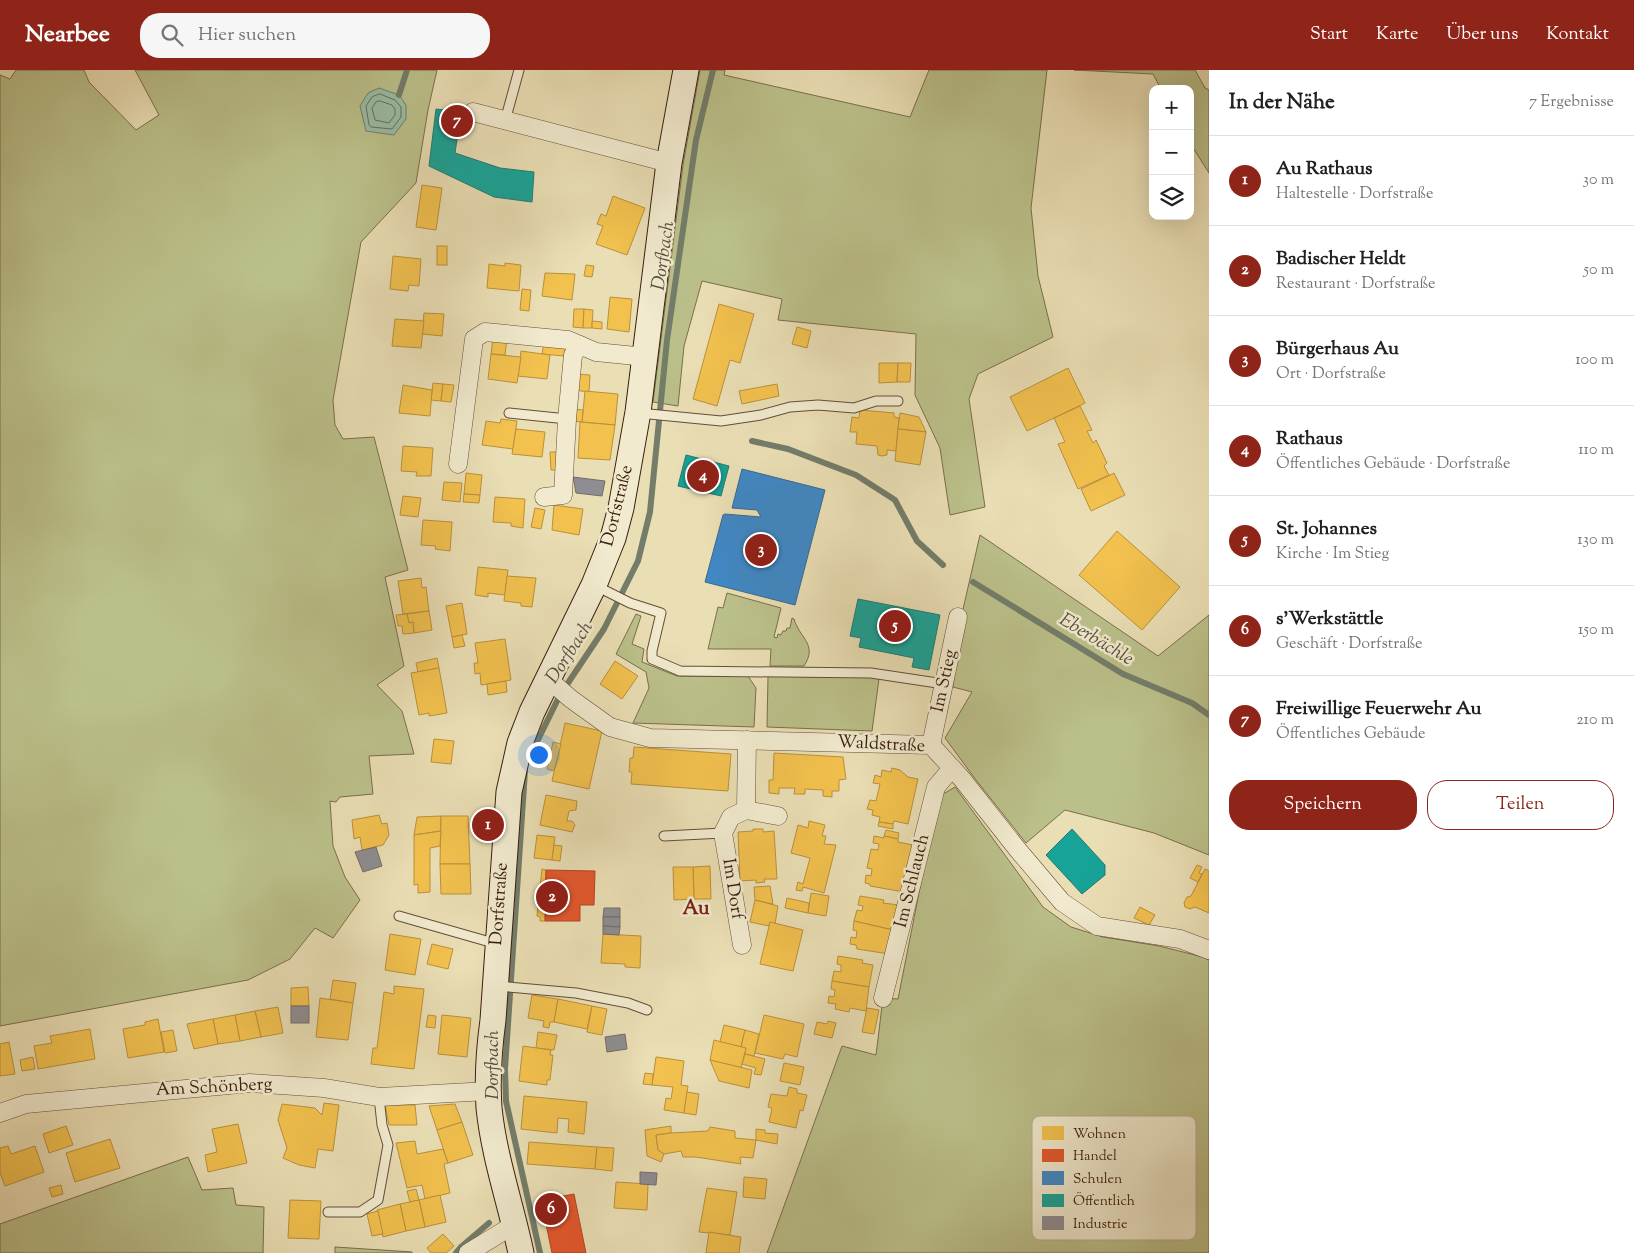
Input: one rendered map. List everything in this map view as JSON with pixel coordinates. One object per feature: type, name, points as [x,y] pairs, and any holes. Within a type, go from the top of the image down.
[{"type":"main road","name":"Dorfstraße","points":[[521,1253],[499,1162],[489,1110],[488,1091],[489,1050],[493,1020],[509,987],[497,944],[509,792],[520,743],[532,712],[603,589],[613,538],[646,414],[646,357],[670,163],[686,70]]},
{"type":"street","points":[[473,112],[670,163]]},
{"type":"street","points":[[458,464],[474,338],[485,332],[568,340],[596,352],[646,357]]},
{"type":"street","points":[[544,497],[563,495],[573,355],[580,345]]},
{"type":"street","name":"Im Stieg","points":[[931,746],[958,617]]},
{"type":"street","name":"Waldstraße","points":[[551,682],[610,727],[650,738],[931,746],[968,786],[1062,902],[1097,926],[1180,939],[1209,950]]},
{"type":"street","points":[[746,810],[747,740]]},
{"type":"street","name":"Im Schlauch","points":[[883,998],[936,787],[952,768]]},
{"type":"street","points":[[723,832],[731,817],[746,810],[778,816]]},
{"type":"street","name":"Im Dorf","points":[[723,832],[742,945]]},
{"type":"street","name":"Am Schönberg","points":[[0,1113],[26,1104],[250,1083],[324,1088],[379,1097],[488,1091]]},
{"type":"street","points":[[468,1253],[515,1224]]},
{"type":"lane","points":[[505,121],[519,70]]},
{"type":"lane","points":[[646,414],[721,421],[790,407],[818,405],[854,408],[876,401],[898,401]]},
{"type":"lane","points":[[509,413],[567,419]]},
{"type":"lane","points":[[603,589],[628,601],[661,613],[652,651],[652,659],[680,671],[871,673],[944,684]]},
{"type":"lane","points":[[664,836],[723,832]]},
{"type":"lane","points":[[399,916],[497,944]]},
{"type":"lane","points":[[509,987],[576,993],[628,1003],[647,1010]]},
{"type":"lane","points":[[328,1212],[360,1212],[378,1200],[388,1145],[382,1125],[379,1097]]},
{"type":"shaded area","points":[[16,70],[84,70],[89,82],[136,130],[159,115],[135,70],[437,70],[428,110],[416,183],[361,242],[333,400],[335,425],[343,439],[374,437],[408,570],[385,577],[404,666],[377,685],[402,711],[414,754],[369,756],[373,794],[340,797],[336,802],[330,801],[333,846],[345,877],[360,900],[333,938],[315,928],[290,959],[248,980],[0,1026],[0,75],[10,79]]},
{"type":"shaded area","points":[[700,70],[725,70],[724,75],[910,117],[929,70],[1047,70],[1031,208],[1038,276],[1053,337],[978,374],[969,399],[985,507],[950,515],[940,448],[915,395],[916,334],[778,320],[782,299],[702,281],[684,346],[678,406],[653,402],[683,165]]},
{"type":"shaded area","points":[[1074,70],[1195,70],[1205,88],[1209,90],[1209,173],[1194,149],[1194,85],[1159,85],[1153,74]]},
{"type":"shaded area","points":[[980,535],[1158,656],[1209,615],[1209,855],[1154,833],[1065,810],[1026,843],[945,738],[972,692],[953,687],[961,618]]},
{"type":"shaded area","points":[[727,593],[781,608],[774,637],[777,638],[778,634],[781,635],[783,631],[790,628],[792,618],[794,619],[809,647],[808,658],[804,666],[770,666],[771,649],[708,649],[718,607],[723,608]]},
{"type":"shaded area","points":[[636,614],[641,616],[632,644],[644,649],[642,662],[677,676],[748,676],[756,688],[754,727],[633,723],[649,688],[646,672],[616,654]]},
{"type":"shaded area","points":[[768,676],[861,676],[879,679],[872,731],[767,727]]},
{"type":"shaded area","points":[[955,787],[1043,907],[1071,927],[1103,937],[1159,946],[1209,960],[1209,1253],[767,1253],[842,1046],[876,1055],[883,998],[898,999],[938,797]]},
{"type":"shaded area","points":[[188,1157],[202,1190],[233,1188],[236,1205],[264,1207],[263,1253],[0,1253],[0,1224]]},
{"type":"shaded area","points":[[335,1247],[412,1252],[412,1253],[335,1253]]},
{"type":"water","points":[[379,88],[399,95],[406,105],[406,119],[394,135],[366,131],[360,106],[368,93]]},
{"type":"building: Wohnen","points":[[422,185],[442,188],[436,230],[416,227]]},
{"type":"building: Wohnen","points":[[613,196],[645,208],[627,255],[596,244],[603,226],[597,224],[601,214],[606,216]]},
{"type":"building: Wohnen","points":[[437,246],[447,246],[447,265],[437,265]]},
{"type":"building: Wohnen","points":[[393,256],[421,259],[419,286],[409,285],[408,291],[390,289]]},
{"type":"building: Wohnen","points":[[505,263],[521,265],[519,291],[487,288],[489,264],[505,266]]},
{"type":"building: Wohnen","points":[[586,265],[594,266],[592,277],[584,276]]},
{"type":"building: Wohnen","points":[[545,273],[575,274],[572,300],[542,296]]},
{"type":"building: Wohnen","points":[[522,289],[531,290],[529,311],[520,310]]},
{"type":"building: Wohnen","points":[[610,297],[632,299],[629,332],[607,329]]},
{"type":"building: Wohnen","points":[[719,304],[754,314],[740,363],[730,360],[717,406],[693,399]]},
{"type":"building: Wohnen","points":[[574,309],[584,309],[583,328],[573,327]]},
{"type":"building: Wohnen","points":[[584,309],[593,310],[592,328],[583,328]]},
{"type":"building: Wohnen","points":[[424,313],[444,314],[442,336],[422,334]]},
{"type":"building: Wohnen","points":[[395,319],[424,321],[421,348],[392,346]]},
{"type":"building: Wohnen","points":[[592,321],[602,322],[602,329],[592,328]]},
{"type":"building: Wohnen","points":[[797,327],[811,331],[807,348],[792,344]]},
{"type":"building: Wohnen","points":[[493,337],[507,339],[505,355],[491,354]]},
{"type":"building: Wohnen","points":[[544,342],[566,344],[564,356],[542,354]]},
{"type":"building: Wohnen","points":[[521,351],[550,355],[547,379],[518,376]]},
{"type":"building: Wohnen","points":[[491,354],[521,357],[517,383],[488,379]]},
{"type":"building: Wohnen","points":[[879,363],[898,363],[897,382],[879,383]]},
{"type":"building: Wohnen","points":[[898,363],[911,363],[910,382],[897,382]]},
{"type":"building: Wohnen","points":[[1068,368],[1085,403],[1027,431],[1010,397]]},
{"type":"building: Wohnen","points":[[576,374],[590,375],[589,392],[574,390]]},
{"type":"building: Wohnen","points":[[433,383],[443,384],[441,401],[431,400]]},
{"type":"building: Wohnen","points":[[443,384],[454,385],[451,402],[441,401]]},
{"type":"building: Wohnen","points":[[777,384],[779,396],[742,404],[739,391]]},
{"type":"building: Wohnen","points":[[403,385],[432,390],[430,416],[399,413]]},
{"type":"building: Wohnen","points":[[585,391],[618,394],[615,425],[582,422]]},
{"type":"building: Wohnen","points":[[1080,406],[1092,430],[1087,431],[1093,443],[1096,440],[1107,463],[1104,466],[1109,475],[1078,489],[1058,444],[1065,442],[1054,418]]},
{"type":"building: Wohnen","points":[[573,409],[583,410],[582,422],[572,421]]},
{"type":"building: Wohnen","points":[[860,410],[894,413],[894,417],[899,418],[896,451],[887,450],[887,455],[882,456],[878,455],[877,446],[856,444],[857,432],[850,432],[852,417],[859,418]]},
{"type":"building: Wohnen","points":[[900,413],[919,417],[926,432],[898,429]]},
{"type":"building: Wohnen","points":[[501,419],[517,421],[513,449],[482,445],[486,421],[500,423]]},
{"type":"building: Wohnen","points":[[580,422],[615,425],[610,460],[578,458]]},
{"type":"building: Wohnen","points":[[516,429],[545,432],[542,457],[512,454]]},
{"type":"building: Wohnen","points":[[898,429],[926,432],[920,465],[895,461]]},
{"type":"building: Wohnen","points":[[403,446],[433,448],[431,476],[416,476],[417,472],[401,471]]},
{"type":"building: Wohnen","points":[[550,452],[557,452],[558,470],[551,470]]},
{"type":"building: Wohnen","points":[[466,473],[482,475],[480,495],[464,494]]},
{"type":"building: Wohnen","points":[[1114,473],[1125,495],[1091,511],[1081,489]]},
{"type":"building: Wohnen","points":[[444,482],[462,483],[460,502],[442,500]]},
{"type":"building: Wohnen","points":[[464,494],[480,495],[479,503],[463,502]]},
{"type":"building: Wohnen","points":[[403,496],[421,498],[418,517],[400,515]]},
{"type":"building: Wohnen","points":[[495,497],[525,499],[523,528],[511,526],[511,523],[493,522]]},
{"type":"building: Wohnen","points":[[554,505],[583,509],[579,535],[552,530]]},
{"type":"building: Wohnen","points":[[535,508],[545,510],[541,529],[531,527]]},
{"type":"building: Wohnen","points":[[423,520],[452,522],[450,551],[435,549],[436,546],[421,545]]},
{"type":"building: Wohnen","points":[[1117,531],[1180,587],[1142,630],[1079,575]]},
{"type":"building: Wohnen","points":[[478,567],[508,570],[505,595],[488,593],[488,597],[475,595]]},
{"type":"building: Wohnen","points":[[507,576],[536,578],[532,607],[521,606],[521,603],[504,601]]},
{"type":"building: Wohnen","points":[[421,578],[422,588],[426,587],[429,611],[403,614],[398,581]]},
{"type":"building: Wohnen","points":[[462,603],[467,634],[452,637],[446,606]]},
{"type":"building: Wohnen","points":[[429,611],[432,630],[414,633],[413,622],[409,623],[407,614]]},
{"type":"building: Wohnen","points":[[407,614],[409,623],[413,622],[414,633],[403,634],[402,626],[398,626],[396,615]]},
{"type":"building: Wohnen","points":[[462,635],[465,646],[454,648],[452,637]]},
{"type":"building: Wohnen","points":[[505,639],[511,680],[481,685],[480,673],[475,674],[474,663],[478,663],[475,643]]},
{"type":"building: Wohnen","points":[[437,658],[439,668],[418,672],[416,663]]},
{"type":"building: Wohnen","points":[[615,661],[638,676],[622,699],[600,684]]},
{"type":"building: Wohnen","points":[[439,668],[447,713],[429,716],[429,713],[419,715],[411,673]]},
{"type":"building: Wohnen","points":[[506,681],[507,692],[488,695],[487,684]]},
{"type":"building: Wohnen","points":[[565,723],[602,731],[589,789],[552,781]]},
{"type":"building: Wohnen","points":[[434,739],[454,741],[451,764],[431,762]]},
{"type":"building: Wohnen","points":[[553,742],[561,744],[554,771],[547,769]]},
{"type":"building: Wohnen","points":[[634,747],[731,754],[728,791],[631,784],[632,772],[629,772],[630,758],[633,758]]},
{"type":"building: Wohnen","points":[[774,753],[843,757],[846,779],[839,780],[839,791],[832,791],[832,797],[823,796],[823,790],[805,789],[805,794],[794,794],[795,788],[779,788],[779,794],[769,793],[769,780],[773,780]]},
{"type":"building: Wohnen","points":[[892,768],[900,770],[908,777],[918,779],[908,824],[894,821],[893,824],[879,822],[880,817],[872,815],[873,810],[867,809],[870,800],[876,801],[880,784],[873,783],[875,775],[881,777],[882,770],[891,772]]},
{"type":"building: Wohnen","points":[[546,795],[577,801],[576,810],[569,811],[567,821],[572,821],[575,825],[572,832],[540,825]]},
{"type":"building: Wohnen","points":[[379,815],[382,824],[387,823],[389,835],[383,845],[362,850],[360,837],[354,839],[352,820]]},
{"type":"building: Wohnen","points":[[441,816],[441,831],[414,835],[417,817]]},
{"type":"building: Wohnen","points":[[441,816],[468,816],[470,864],[440,864]]},
{"type":"building: Wohnen","points":[[809,821],[825,825],[822,836],[826,836],[824,844],[836,845],[824,893],[803,887],[802,891],[796,890],[798,882],[803,884],[810,858],[791,853],[798,825],[808,828]]},
{"type":"building: Wohnen","points":[[879,822],[893,824],[893,829],[878,826]]},
{"type":"building: Wohnen","points":[[753,829],[763,829],[763,832],[774,831],[777,879],[764,879],[765,882],[756,883],[756,880],[740,881],[738,832],[753,831]]},
{"type":"building: Wohnen","points":[[886,830],[899,833],[898,839],[884,836]]},
{"type":"building: Wohnen","points":[[441,831],[440,846],[430,848],[430,892],[418,893],[418,884],[414,885],[414,835]]},
{"type":"building: Wohnen","points":[[537,835],[555,837],[552,860],[534,858]]},
{"type":"building: Wohnen","points":[[874,836],[898,839],[898,842],[913,845],[904,892],[870,886],[870,884],[865,883],[866,875],[871,876],[872,869],[867,868],[871,849],[878,850],[879,844],[873,843]]},
{"type":"building: Wohnen","points":[[554,845],[562,846],[560,861],[552,860]]},
{"type":"building: Wohnen","points":[[440,864],[470,864],[471,894],[441,894]]},
{"type":"building: Wohnen","points":[[1197,865],[1202,867],[1199,873],[1202,874],[1198,882],[1190,878]]},
{"type":"building: Wohnen","points":[[710,866],[711,899],[694,899],[693,867]]},
{"type":"building: Wohnen","points":[[673,867],[693,867],[694,899],[674,900]]},
{"type":"building: Wohnen","points":[[542,869],[546,870],[545,921],[540,921],[540,917],[537,916]]},
{"type":"building: Wohnen","points":[[1205,869],[1209,871],[1209,913],[1195,907],[1190,909],[1185,907],[1184,903],[1187,897],[1191,896]]},
{"type":"building: Wohnen","points":[[770,886],[773,904],[755,900],[754,887]]},
{"type":"building: Wohnen","points":[[811,893],[829,896],[826,916],[808,913]]},
{"type":"building: Wohnen","points":[[860,896],[884,900],[883,903],[899,905],[893,930],[854,921],[857,910],[862,911],[863,906],[858,905]]},
{"type":"building: Wohnen","points":[[787,898],[809,903],[808,913],[785,908]]},
{"type":"building: Wohnen","points":[[755,900],[778,906],[775,924],[770,922],[769,926],[750,922]]},
{"type":"building: Wohnen","points":[[1140,907],[1155,915],[1149,925],[1134,918]]},
{"type":"building: Wohnen","points":[[854,921],[893,930],[889,954],[857,949],[856,945],[850,944],[851,937],[856,938],[857,931],[853,930]]},
{"type":"building: Wohnen","points":[[770,922],[803,930],[793,971],[760,964]]},
{"type":"building: Wohnen","points":[[390,934],[421,939],[415,975],[385,970]]},
{"type":"building: Wohnen","points":[[603,934],[641,936],[640,968],[625,967],[625,964],[601,963]]},
{"type":"building: Wohnen","points":[[432,944],[453,949],[448,969],[427,964]]},
{"type":"building: Wohnen","points":[[838,956],[863,960],[862,963],[873,965],[869,987],[832,981],[834,971],[841,972],[841,965],[837,964]]},
{"type":"building: Wohnen","points":[[333,980],[356,983],[353,1003],[330,999]]},
{"type":"building: Wohnen","points":[[832,981],[869,987],[866,1011],[850,1008],[849,1012],[835,1009],[836,1004],[828,1003],[829,996],[834,997],[835,990],[831,989]]},
{"type":"building: Wohnen","points":[[394,986],[424,989],[414,1069],[371,1064],[373,1048],[377,1048],[384,992],[394,994]]},
{"type":"building: Wohnen","points":[[308,987],[309,1006],[291,1006],[291,988]]},
{"type":"building: Wohnen","points":[[532,995],[558,999],[554,1022],[550,1022],[549,1028],[543,1027],[544,1021],[528,1018]]},
{"type":"building: Wohnen","points":[[320,998],[353,1003],[348,1040],[316,1037]]},
{"type":"building: Wohnen","points":[[558,999],[592,1006],[587,1029],[554,1022]]},
{"type":"building: Wohnen","points":[[592,1006],[607,1009],[602,1035],[587,1032]]},
{"type":"building: Wohnen","points":[[278,1007],[283,1033],[261,1037],[255,1011]]},
{"type":"building: Wohnen","points":[[867,1008],[879,1010],[874,1034],[862,1032]]},
{"type":"building: Wohnen","points":[[255,1011],[261,1037],[240,1041],[235,1015]]},
{"type":"building: Wohnen","points":[[235,1015],[240,1041],[218,1044],[213,1019]]},
{"type":"building: Wohnen","points":[[428,1015],[436,1016],[435,1028],[426,1027]]},
{"type":"building: Wohnen","points":[[442,1015],[471,1018],[467,1057],[438,1054]]},
{"type":"building: Wohnen","points":[[764,1015],[804,1024],[797,1057],[785,1054],[783,1059],[755,1053]]},
{"type":"building: Wohnen","points":[[158,1019],[164,1052],[128,1058],[123,1029],[145,1025],[145,1022]]},
{"type":"building: Wohnen","points":[[213,1019],[218,1044],[194,1049],[187,1024]]},
{"type":"building: Wohnen","points":[[828,1021],[836,1023],[832,1038],[814,1034],[817,1022],[827,1024]]},
{"type":"building: Wohnen","points":[[724,1025],[745,1030],[741,1047],[720,1042]]},
{"type":"building: Wohnen","points":[[90,1029],[95,1059],[38,1069],[34,1046],[52,1043],[50,1036]]},
{"type":"building: Wohnen","points":[[173,1030],[177,1051],[165,1053],[161,1032]]},
{"type":"building: Wohnen","points":[[745,1030],[759,1034],[754,1056],[745,1054],[746,1048],[741,1047]]},
{"type":"building: Wohnen","points":[[538,1032],[557,1035],[554,1050],[536,1048]]},
{"type":"building: Wohnen","points":[[714,1040],[746,1048],[741,1068],[710,1060]]},
{"type":"building: Wohnen","points":[[9,1042],[15,1074],[0,1076],[0,1044]]},
{"type":"building: Wohnen","points":[[523,1046],[551,1050],[550,1055],[553,1055],[550,1080],[547,1080],[547,1085],[519,1081]]},
{"type":"building: Wohnen","points":[[745,1054],[765,1059],[761,1075],[754,1074],[756,1068],[742,1064]]},
{"type":"building: Wohnen","points":[[33,1057],[35,1069],[22,1071],[20,1060]]},
{"type":"building: Wohnen","points":[[656,1057],[684,1061],[681,1085],[688,1086],[684,1113],[664,1110],[666,1098],[671,1099],[673,1087],[652,1085]]},
{"type":"building: Wohnen","points":[[710,1060],[752,1070],[749,1088],[719,1081]]},
{"type":"building: Wohnen","points":[[784,1063],[804,1067],[800,1085],[780,1081]]},
{"type":"building: Wohnen","points":[[645,1073],[653,1074],[652,1085],[643,1084]]},
{"type":"building: Wohnen","points":[[789,1087],[797,1089],[797,1093],[807,1095],[803,1111],[800,1110],[796,1128],[769,1122],[772,1108],[768,1107],[771,1094],[787,1096]]},
{"type":"building: Wohnen","points":[[687,1092],[699,1094],[696,1115],[684,1113]]},
{"type":"building: Wohnen","points":[[524,1096],[587,1102],[584,1134],[568,1132],[569,1119],[558,1118],[557,1133],[521,1129]]},
{"type":"building: Wohnen","points":[[324,1103],[339,1105],[333,1151],[318,1149],[315,1168],[299,1165],[283,1158],[287,1148],[278,1120],[282,1104],[315,1108],[322,1115]]},
{"type":"building: Wohnen","points":[[455,1104],[462,1122],[437,1130],[429,1106]]},
{"type":"building: Wohnen","points":[[385,1105],[415,1105],[417,1125],[389,1125]]},
{"type":"building: Wohnen","points":[[462,1122],[473,1155],[448,1163],[437,1130]]},
{"type":"building: Wohnen","points":[[238,1124],[247,1163],[208,1172],[205,1155],[217,1152],[212,1129]]},
{"type":"building: Wohnen","points":[[66,1126],[73,1145],[49,1153],[43,1134]]},
{"type":"building: Wohnen","points":[[671,1126],[671,1133],[656,1135],[658,1150],[664,1154],[661,1162],[647,1156],[645,1130]]},
{"type":"building: Wohnen","points":[[710,1127],[735,1131],[735,1138],[756,1140],[753,1158],[740,1157],[741,1164],[696,1157],[683,1157],[681,1151],[664,1154],[658,1150],[656,1135],[708,1131]]},
{"type":"building: Wohnen","points":[[756,1129],[765,1130],[765,1133],[778,1134],[777,1144],[756,1140]]},
{"type":"building: Wohnen","points":[[110,1139],[120,1168],[75,1182],[66,1153]]},
{"type":"building: Wohnen","points":[[415,1141],[417,1154],[443,1149],[448,1163],[444,1164],[450,1193],[425,1199],[422,1185],[407,1188],[396,1143]]},
{"type":"building: Wohnen","points":[[529,1142],[597,1147],[595,1169],[527,1164]]},
{"type":"building: Wohnen","points":[[8,1146],[11,1154],[35,1146],[44,1172],[5,1186],[0,1173],[0,1148]]},
{"type":"building: Wohnen","points":[[597,1147],[614,1148],[612,1171],[595,1169]]},
{"type":"building: Wohnen","points":[[744,1177],[767,1179],[765,1199],[743,1197]]},
{"type":"building: Wohnen","points":[[616,1182],[648,1184],[647,1210],[614,1208]]},
{"type":"building: Wohnen","points":[[61,1185],[63,1194],[52,1197],[49,1188]]},
{"type":"building: Wohnen","points":[[707,1188],[737,1192],[730,1235],[699,1232]]},
{"type":"building: Wohnen","points":[[416,1189],[419,1200],[410,1202],[407,1191]]},
{"type":"building: Wohnen","points":[[440,1195],[446,1222],[425,1227],[419,1200]]},
{"type":"building: Wohnen","points":[[290,1200],[321,1201],[319,1239],[288,1238]]},
{"type":"building: Wohnen","points":[[419,1200],[425,1227],[406,1231],[400,1204]]},
{"type":"building: Wohnen","points":[[400,1204],[406,1231],[383,1237],[377,1210]]},
{"type":"building: Wohnen","points":[[378,1211],[383,1234],[372,1236],[367,1214]]},
{"type":"building: Wohnen","points":[[709,1232],[741,1237],[739,1253],[706,1253]]},
{"type":"building: Wohnen","points":[[443,1234],[454,1246],[446,1253],[431,1253],[427,1248]]},
{"type":"building: Handel","points":[[546,870],[595,871],[594,905],[580,905],[580,921],[545,921]]},
{"type":"building: Handel","points":[[574,1194],[586,1253],[552,1253],[541,1200]]},
{"type":"building: Schulen","points":[[742,469],[825,490],[795,605],[705,582],[723,515],[761,517],[757,510],[732,508]]},
{"type":"building: Öffentlich","points":[[436,109],[461,112],[455,153],[500,168],[534,172],[532,202],[494,197],[429,166]]},
{"type":"building: Öffentlich","points":[[686,455],[729,466],[721,496],[678,486]]},
{"type":"building: Öffentlich","points":[[858,599],[940,615],[929,670],[912,667],[914,658],[859,647],[861,638],[850,636]]},
{"type":"building: Öffentlich","points":[[1072,829],[1105,865],[1105,875],[1082,894],[1046,855]]},
{"type":"building: Industrie","points":[[573,477],[605,481],[602,496],[576,493]]},
{"type":"building: Industrie","points":[[376,847],[382,866],[363,872],[355,852]]},
{"type":"building: Industrie","points":[[604,908],[620,908],[620,917],[603,917]]},
{"type":"building: Industrie","points":[[603,917],[620,917],[620,927],[603,926]]},
{"type":"building: Industrie","points":[[603,926],[620,927],[619,935],[603,934]]},
{"type":"building: Industrie","points":[[291,1006],[309,1006],[309,1023],[291,1023]]},
{"type":"building: Industrie","points":[[625,1034],[627,1049],[607,1052],[605,1037]]},
{"type":"building: Industrie","points":[[640,1172],[657,1173],[656,1185],[640,1184]]},
{"type":"waterway","points":[[399,95],[407,70]]},
{"type":"waterway","name":"Dorfbach","points":[[527,762],[560,695],[604,629],[638,561],[650,512],[667,340],[696,140],[713,70]]},
{"type":"waterway","name":"Eberbächle","points":[[752,441],[788,449],[856,475],[895,500],[917,541],[943,565]]},
{"type":"waterway","name":"Eberbächle","points":[[973,582],[1123,674],[1192,703],[1209,715]]},
{"type":"waterway","name":"Dorfbach","points":[[525,771],[505,1069],[506,1101],[540,1253]]},
{"type":"waterway","points":[[456,1253],[489,1223]]},
{"type":"place","name":"Freiwillige Feuerwehr Au","points":[[457,121]]},
{"type":"place","name":"Rathaus","points":[[703,476]]},
{"type":"place","name":"Bürgerhaus Au","points":[[761,550]]},
{"type":"place","name":"St. Johannes","points":[[895,626]]},
{"type":"place","name":"Au Rathaus","points":[[488,825]]},
{"type":"place","name":"Badischer Heldt","points":[[552,897]]},
{"type":"place","name":"s'Werkstättle","points":[[551,1209]]},
{"type":"district","name":"Au","points":[[696,909]]}]
